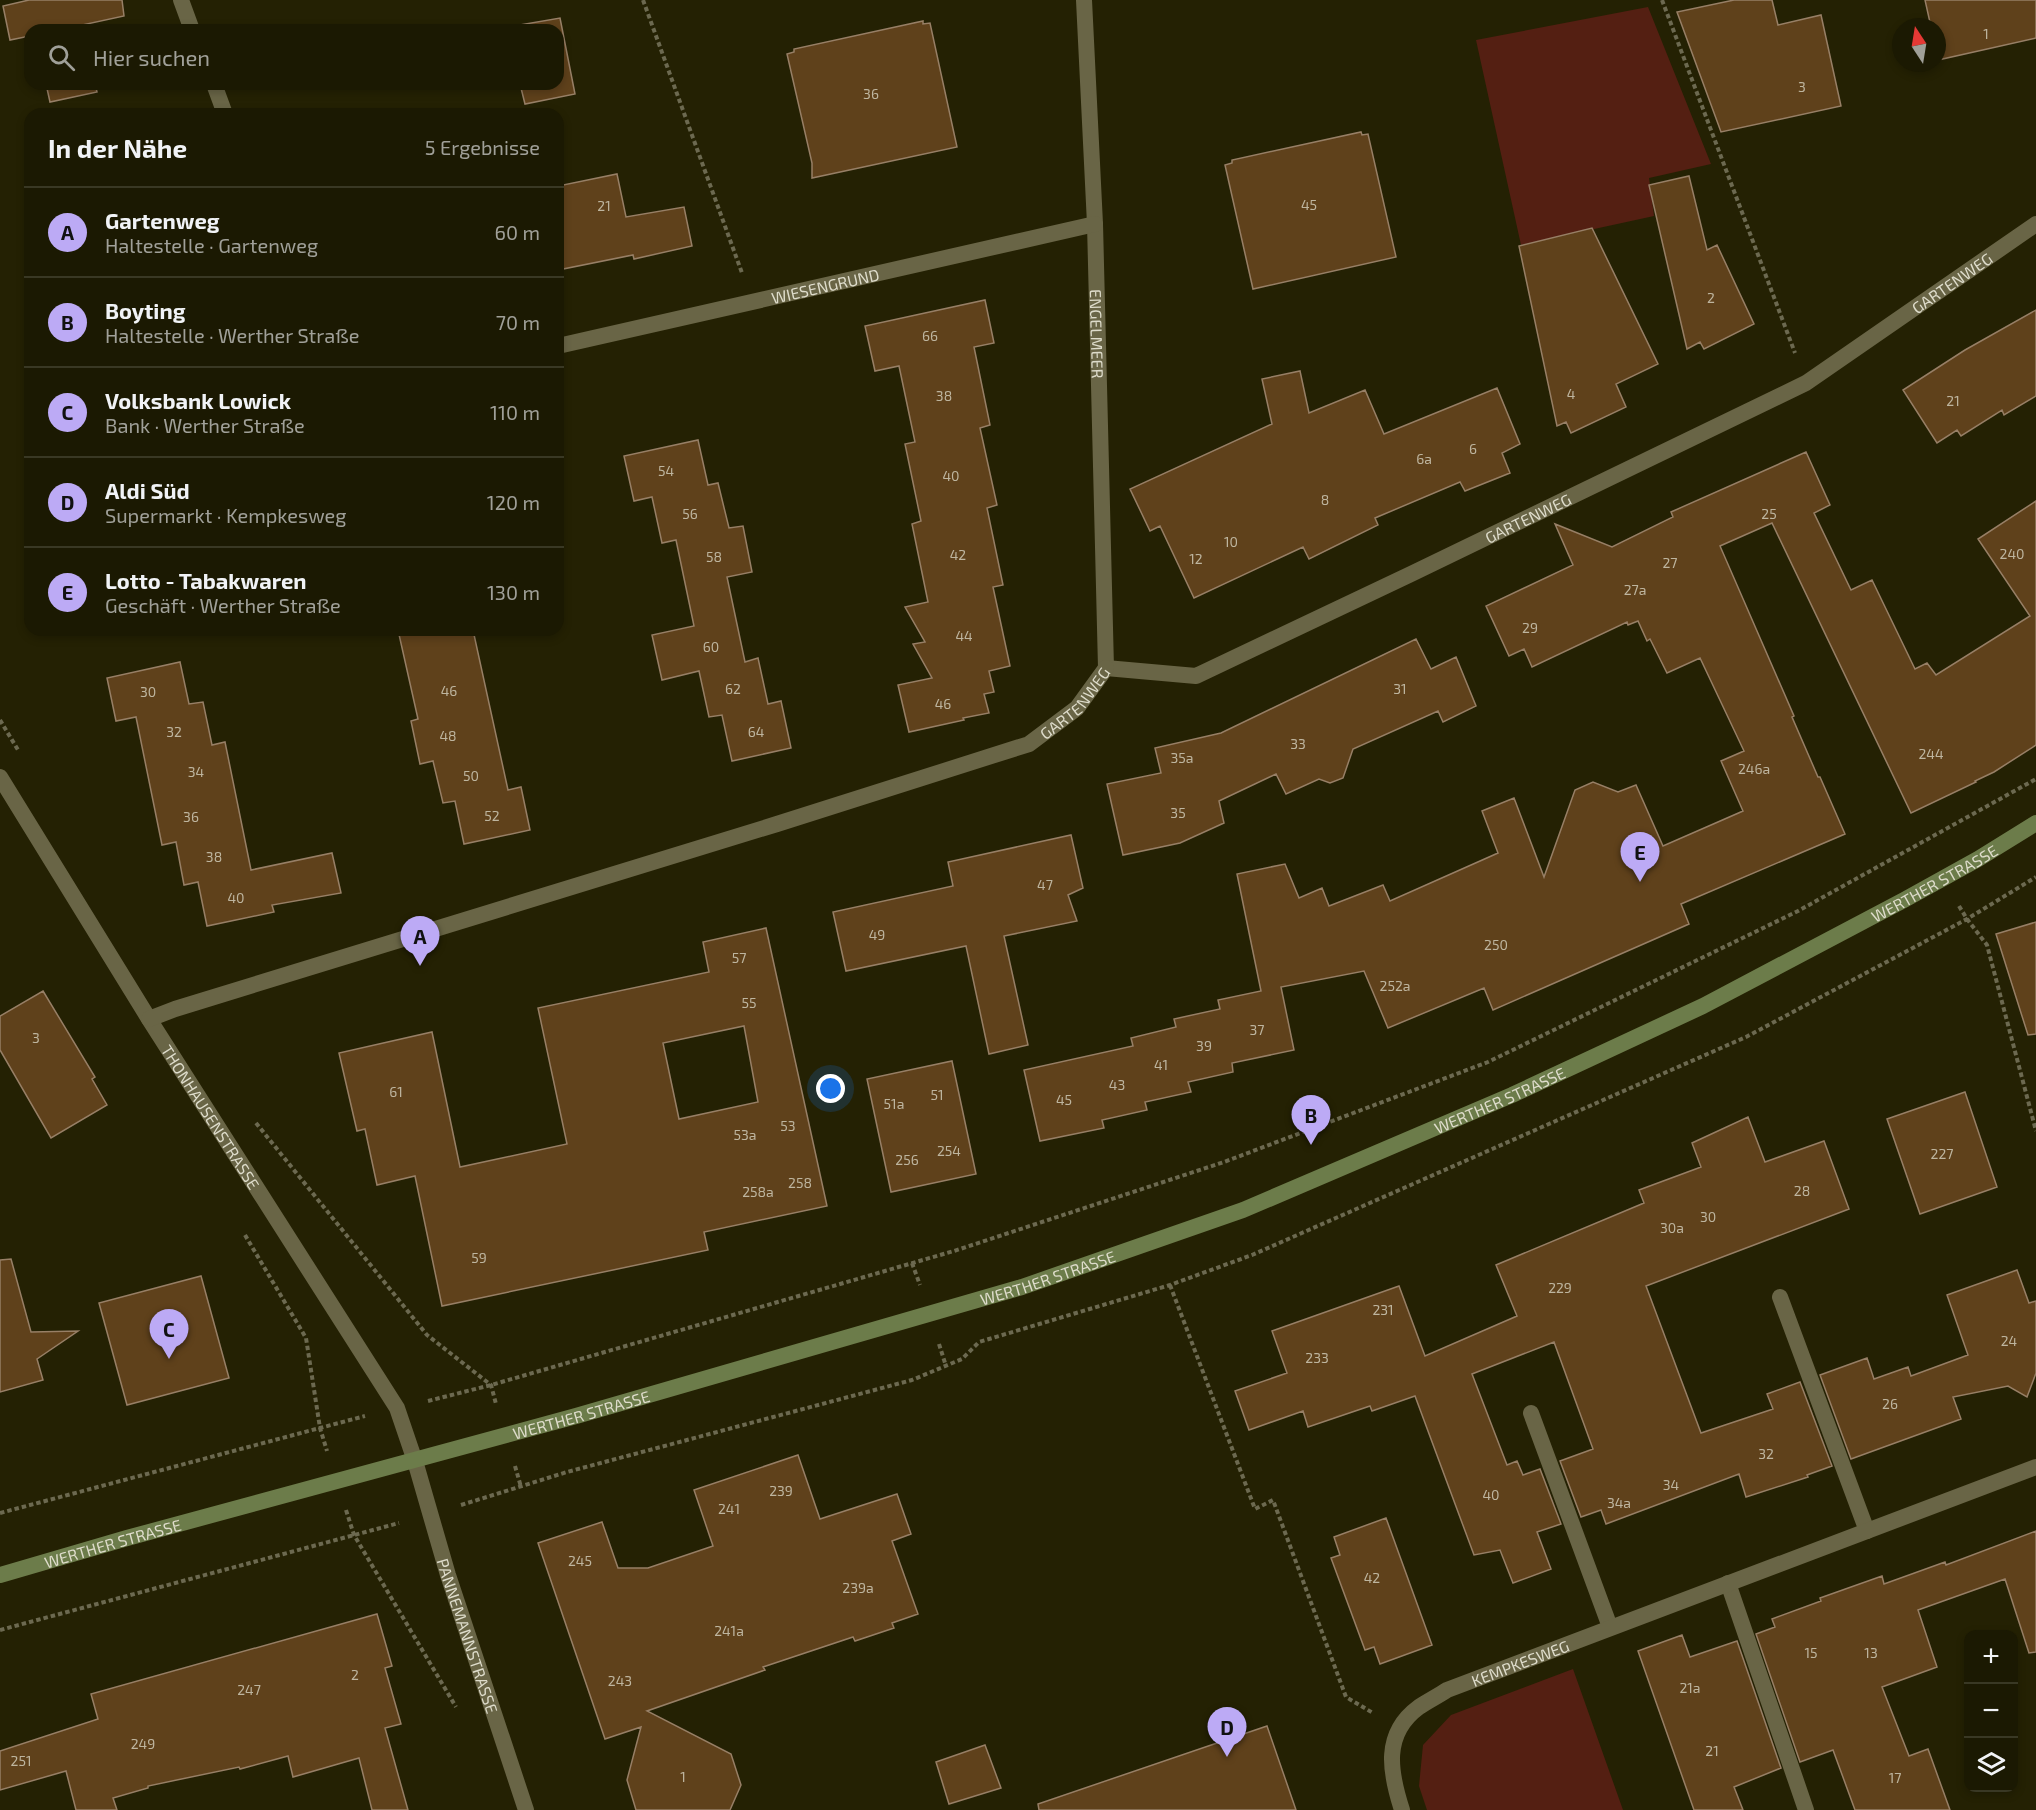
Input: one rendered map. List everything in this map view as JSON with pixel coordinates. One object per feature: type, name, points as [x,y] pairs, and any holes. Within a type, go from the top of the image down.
[{"type":"main road","name":"WERTHER STRASSE","points":[[0,1575],[127,1538],[415,1461],[1022,1287],[1243,1210],[1512,1095],[1703,1006],[1978,859],[2036,823]]},
{"type":"street","points":[[181,0],[190,24]]},
{"type":"street","name":"ENGELMEER","points":[[1084,0],[1095,224],[1107,668]]},
{"type":"street","points":[[216,90],[223,108]]},
{"type":"street","name":"WIESENGRUND","points":[[564,345],[1095,224]]},
{"type":"street","name":"GARTENWEG","points":[[149,1019],[1029,744],[1077,708],[1107,668],[1196,676],[1806,383],[2036,224]]},
{"type":"street","name":"THONHAUSENSTRASSE","points":[[0,777],[149,1019],[397,1408],[415,1461]]},
{"type":"street","points":[[1780,1297],[1867,1531]]},
{"type":"street","points":[[1531,1413],[1611,1627]]},
{"type":"street","name":"PANNEMANNSTRASSE","points":[[415,1461],[448,1575],[526,1810]]},
{"type":"street","name":"KEMPKESWEG","points":[[1402,1810],[1390,1759],[1399,1729],[1418,1708],[1447,1690],[2036,1467]]},
{"type":"street","points":[[1728,1583],[1806,1810]]},
{"type":"path","points":[[643,0],[752,301]]},
{"type":"path","points":[[1662,0],[1806,383]]},
{"type":"path","points":[[0,720],[24,760]]},
{"type":"path","points":[[254,1120],[426,1335],[491,1385],[966,1247],[1224,1162],[1488,1062],[1798,911],[2036,779]]},
{"type":"path","points":[[1924,842],[1966,919],[1987,945],[2036,1131]]},
{"type":"path","points":[[1170,1285],[1255,1509],[1273,1500],[1346,1697],[1399,1729]]},
{"type":"path","points":[[0,1513],[320,1428]]},
{"type":"path","points":[[0,1630],[354,1535],[457,1709]]},
{"type":"shaded area","points":[[1648,7],[1711,164],[1649,178],[1654,216],[1521,245],[1476,40]]},
{"type":"shaded area","points":[[1573,1669],[1623,1810],[1427,1810],[1419,1786],[1423,1745],[1451,1715]]},
{"type":"building","points":[[29,0],[122,0],[124,16],[87,24],[24,24],[24,37],[10,40],[3,6]]},
{"type":"building","points":[[1734,0],[1772,0],[1778,25],[1821,15],[1841,106],[1721,132],[1677,12]]},
{"type":"building","points":[[1925,0],[2036,0],[2036,38],[1946,58],[1946,18],[1929,18]]},
{"type":"building","points":[[560,18],[561,24],[525,24]]},
{"type":"building","points":[[923,21],[923,24],[930,23],[957,147],[812,178],[812,163],[787,54],[794,52],[794,49]]},
{"type":"building","points":[[564,38],[575,94],[525,104],[522,90],[564,90]]},
{"type":"building","points":[[47,90],[96,90],[97,92],[50,102]]},
{"type":"building","points":[[1361,132],[1362,135],[1368,134],[1396,257],[1253,289],[1225,165],[1232,163],[1232,160]]},
{"type":"building","points":[[617,174],[626,217],[684,207],[692,246],[634,259],[633,255],[564,269],[564,185]]},
{"type":"building","points":[[1689,176],[1707,250],[1717,245],[1754,324],[1704,349],[1700,342],[1687,349],[1649,185]]},
{"type":"building","points":[[1592,228],[1658,364],[1616,384],[1626,407],[1571,433],[1566,422],[1557,426],[1519,246]]},
{"type":"building","points":[[985,300],[994,343],[974,347],[990,425],[980,428],[997,505],[987,508],[1003,585],[993,587],[1010,666],[989,671],[994,692],[984,694],[989,713],[909,732],[898,685],[932,678],[913,644],[925,642],[905,607],[928,602],[912,524],[921,521],[905,444],[915,442],[899,366],[875,371],[865,326]]},
{"type":"building","points":[[2036,310],[2036,396],[2004,415],[2002,410],[1961,436],[1957,430],[1937,443],[1903,390],[1965,350]]},
{"type":"building","points":[[1300,371],[1309,413],[1365,390],[1384,434],[1497,388],[1520,444],[1502,453],[1510,473],[1465,491],[1460,482],[1375,518],[1378,525],[1309,559],[1303,547],[1194,598],[1160,526],[1150,531],[1130,489],[1272,424],[1262,379]]},
{"type":"building","points":[[698,440],[708,485],[718,483],[729,528],[743,526],[752,572],[727,577],[745,662],[758,658],[768,704],[781,701],[791,748],[732,761],[722,715],[709,717],[699,671],[662,680],[652,635],[694,626],[676,540],[662,543],[652,497],[634,501],[624,456]]},
{"type":"building","points":[[1806,452],[1830,505],[1814,513],[1851,590],[1872,580],[1915,669],[1927,663],[1936,675],[2030,616],[1978,539],[2036,501],[2036,745],[1976,782],[1911,813],[1772,523],[1720,546],[1818,777],[1820,777],[1845,834],[1681,904],[1689,924],[1493,1010],[1484,988],[1388,1028],[1364,971],[1281,987],[1294,1050],[1232,1063],[1233,1072],[1188,1082],[1191,1092],[1145,1102],[1147,1110],[1102,1120],[1104,1128],[1040,1141],[1024,1070],[1133,1046],[1131,1038],[1176,1027],[1174,1019],[1220,1009],[1218,1000],[1261,991],[1237,874],[1285,864],[1299,898],[1322,888],[1329,906],[1383,885],[1390,901],[1498,853],[1482,811],[1514,798],[1544,877],[1575,790],[1593,782],[1618,792],[1636,785],[1663,846],[1743,811],[1721,761],[1744,751],[1700,658],[1667,673],[1650,639],[1647,641],[1638,621],[1628,625],[1627,622],[1532,667],[1524,649],[1509,656],[1486,606],[1573,565],[1555,524],[1612,547],[1673,517],[1671,512]]},
{"type":"building","points":[[399,636],[474,636],[508,790],[521,787],[530,830],[464,844],[455,801],[443,803],[433,761],[420,764],[411,721],[418,719]]},
{"type":"building","points":[[1416,639],[1431,669],[1456,657],[1476,706],[1443,722],[1438,711],[1353,749],[1343,778],[1330,783],[1319,779],[1286,794],[1276,774],[1219,801],[1224,823],[1180,843],[1123,855],[1107,784],[1161,773],[1155,748],[1221,733]]},
{"type":"building","points":[[180,662],[189,704],[203,702],[212,745],[225,742],[251,870],[332,853],[341,893],[272,905],[274,912],[207,926],[198,882],[184,885],[176,842],[162,845],[136,717],[116,721],[107,678]]},
{"type":"building","points":[[1071,835],[1083,888],[1068,895],[1077,921],[1004,936],[1028,1045],[989,1054],[966,946],[846,971],[833,912],[953,886],[948,862]]},
{"type":"building","points":[[2036,922],[2036,1034],[2028,1035],[1996,934]]},
{"type":"building","points":[[766,928],[827,1206],[704,1232],[708,1250],[442,1306],[415,1176],[377,1185],[365,1129],[357,1131],[339,1053],[432,1032],[460,1167],[567,1144],[538,1008],[709,972],[703,942]],"holes":[[[744,1026],[758,1102],[679,1119],[663,1043]]]},
{"type":"building","points":[[43,991],[95,1077],[92,1079],[107,1105],[51,1138],[0,1050],[0,1016]]},
{"type":"building","points":[[952,1061],[976,1174],[891,1192],[867,1079]]},
{"type":"building","points":[[1965,1092],[1997,1187],[1920,1214],[1887,1119]]},
{"type":"building","points":[[1748,1117],[1765,1162],[1824,1141],[1849,1209],[1646,1286],[1701,1433],[1773,1409],[1767,1394],[1800,1382],[1832,1466],[1807,1475],[1808,1477],[1746,1497],[1739,1474],[1606,1524],[1601,1510],[1581,1517],[1560,1461],[1593,1449],[1554,1342],[1472,1374],[1507,1465],[1517,1461],[1523,1475],[1540,1469],[1561,1524],[1537,1532],[1551,1569],[1513,1583],[1500,1550],[1474,1555],[1415,1396],[1372,1411],[1370,1406],[1308,1427],[1303,1411],[1249,1430],[1235,1391],[1287,1373],[1272,1331],[1399,1286],[1425,1356],[1517,1316],[1496,1265],[1644,1203],[1639,1190],[1701,1167],[1692,1143]]},
{"type":"building","points":[[11,1259],[31,1332],[78,1331],[37,1359],[43,1380],[0,1392],[0,1260]]},
{"type":"building","points":[[2017,1270],[2029,1303],[2036,1301],[2036,1373],[2027,1397],[2008,1386],[1953,1397],[1961,1419],[1851,1459],[1820,1375],[1867,1358],[1874,1379],[1908,1367],[1911,1376],[1968,1355],[1947,1295]]},
{"type":"building","points":[[201,1276],[229,1378],[127,1405],[99,1303]]},
{"type":"building","points":[[798,1455],[820,1519],[897,1494],[911,1534],[892,1541],[918,1614],[892,1623],[894,1628],[855,1641],[853,1637],[763,1667],[765,1670],[647,1711],[731,1754],[741,1785],[730,1810],[636,1810],[627,1780],[641,1727],[605,1739],[538,1543],[602,1522],[618,1568],[648,1568],[713,1546],[694,1490]]},
{"type":"building","points":[[1386,1518],[1432,1645],[1380,1664],[1374,1647],[1365,1650],[1331,1558],[1340,1555],[1334,1537]]},
{"type":"building","points":[[2036,1531],[2036,1652],[2029,1653],[2005,1579],[1918,1610],[1937,1667],[1882,1687],[1909,1756],[1928,1749],[1950,1810],[1855,1810],[1833,1750],[1800,1762],[1756,1634],[1775,1627],[1772,1619],[1821,1601],[1820,1598],[1882,1576],[1884,1584],[1945,1562],[1946,1565]]},
{"type":"building","points":[[377,1614],[392,1666],[385,1668],[401,1724],[385,1728],[408,1810],[372,1810],[359,1758],[293,1777],[288,1756],[240,1769],[239,1767],[148,1786],[148,1788],[113,1798],[117,1810],[76,1810],[66,1771],[0,1790],[0,1751],[98,1719],[91,1694]]},
{"type":"building","points":[[1682,1635],[1690,1657],[1737,1641],[1781,1768],[1734,1787],[1743,1810],[1694,1810],[1638,1651]]},
{"type":"building","points":[[1267,1726],[1296,1810],[1039,1810],[1038,1804]]},
{"type":"building","points":[[985,1745],[1001,1788],[949,1804],[936,1762]]},
{"type":"place","name":"Lotto - Tabakwaren","points":[[1640,882]]},
{"type":"place","name":"Gartenweg","points":[[420,966]]},
{"type":"place","name":"Boyting","points":[[1311,1145]]},
{"type":"place","name":"Volksbank Lowick","points":[[169,1359]]},
{"type":"place","name":"Aldi Süd","points":[[1227,1757]]}]
